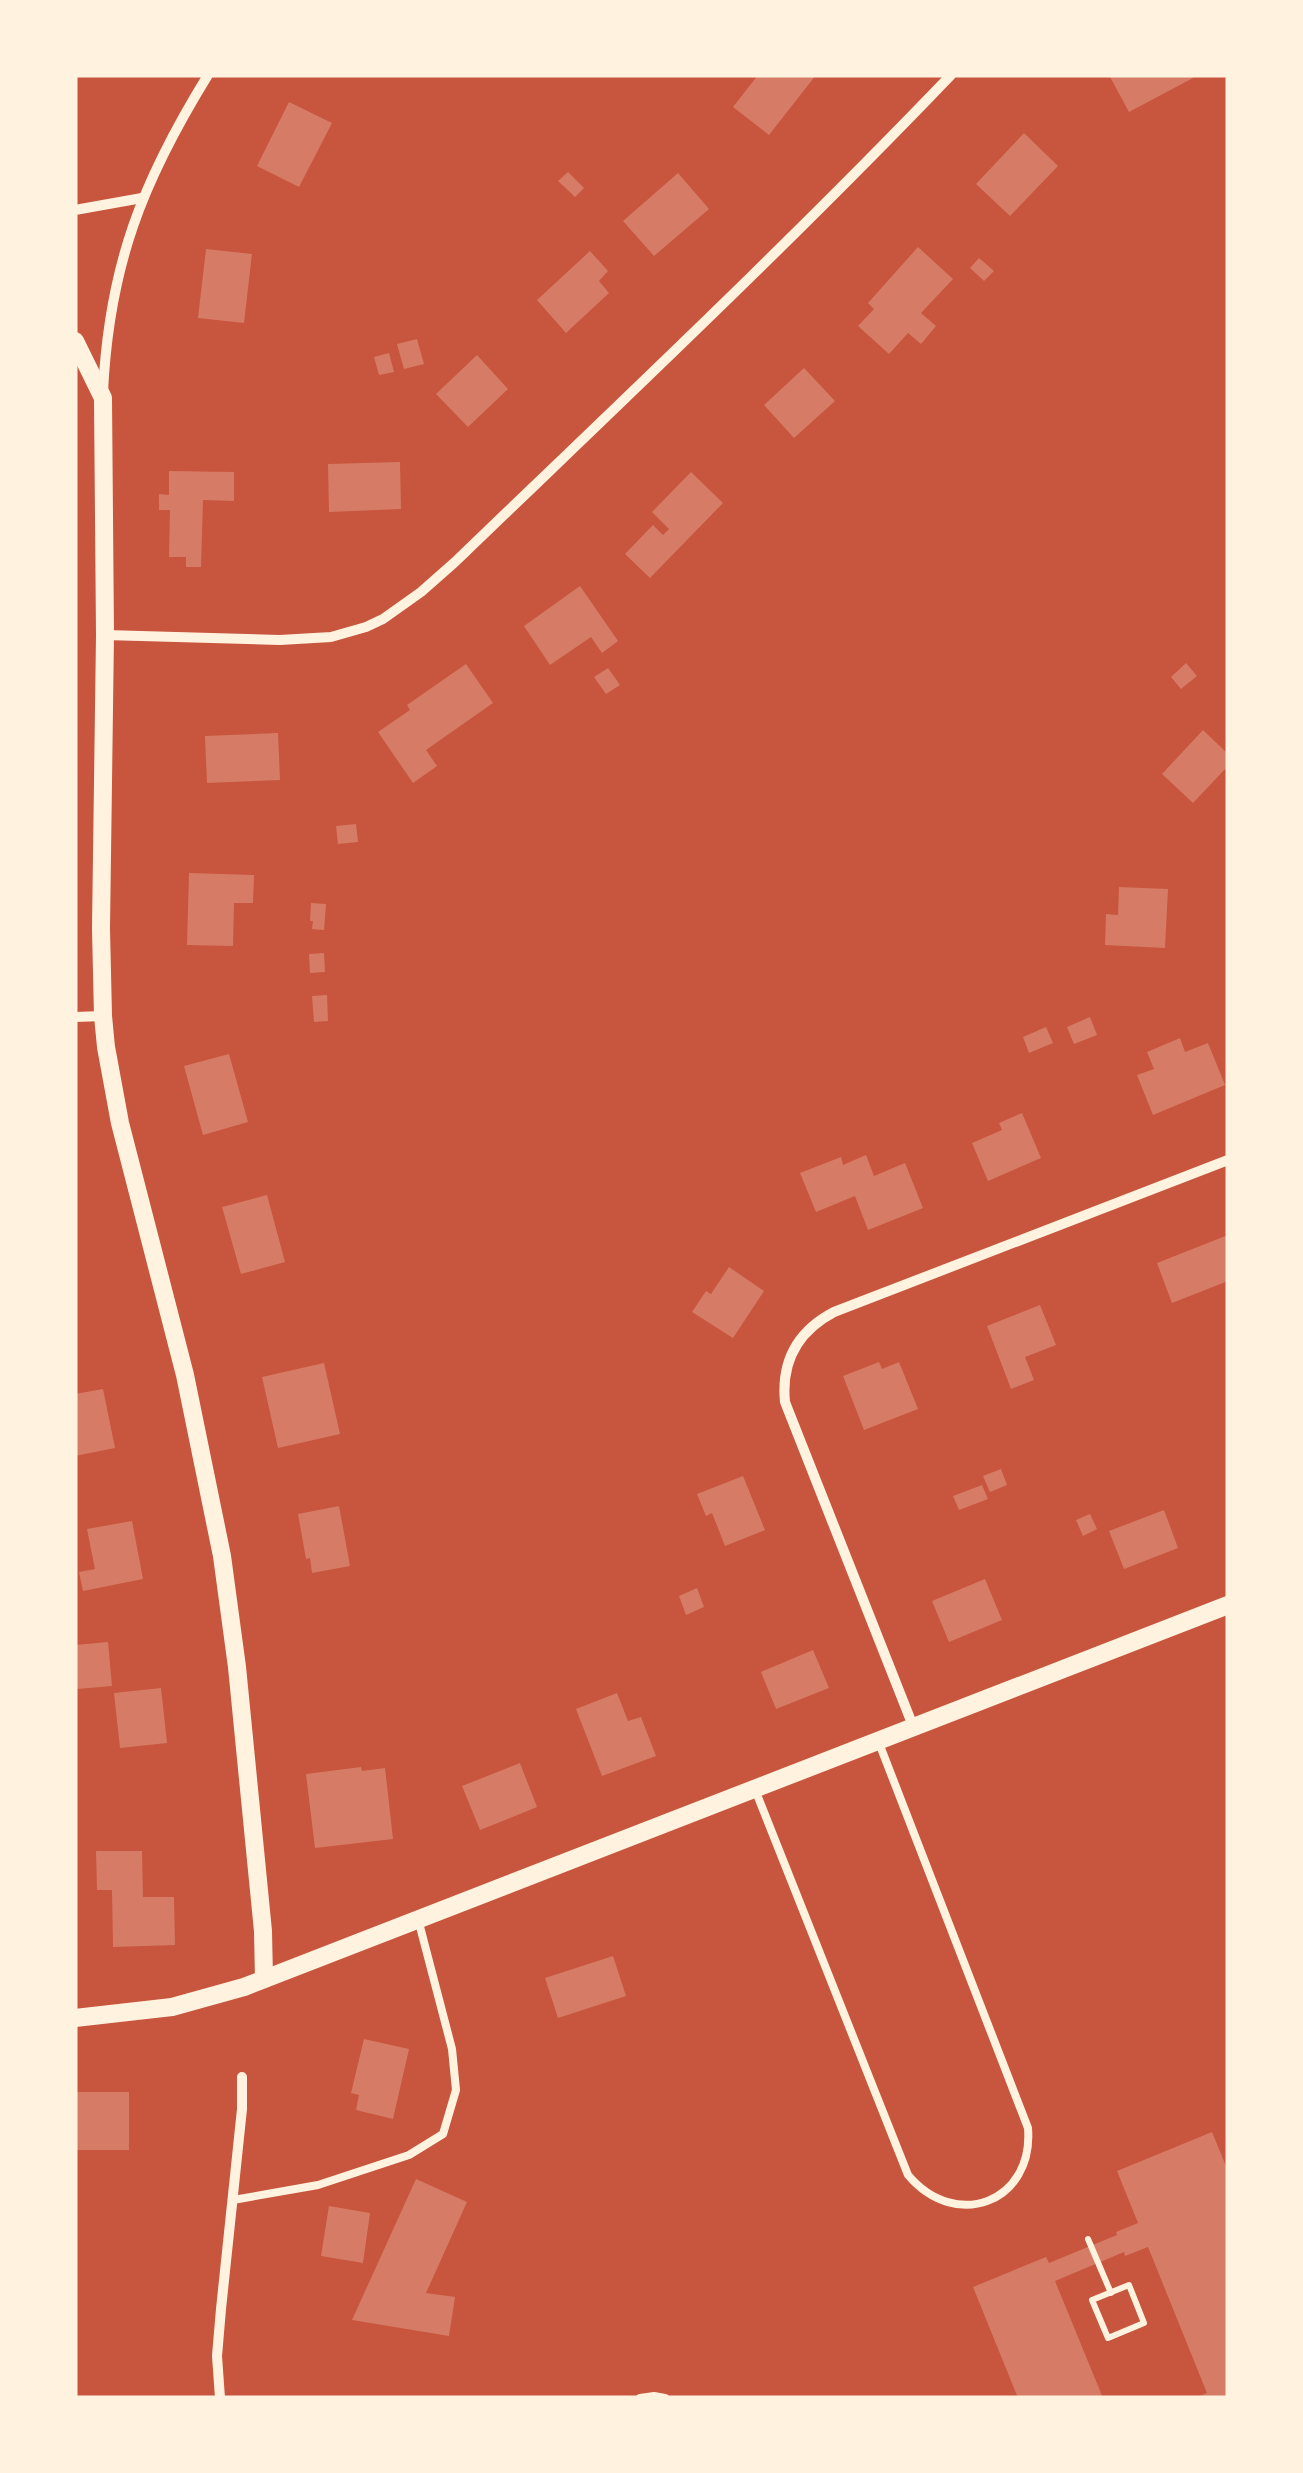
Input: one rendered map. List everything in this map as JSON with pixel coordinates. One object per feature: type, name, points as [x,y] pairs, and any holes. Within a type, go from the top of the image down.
[{"type":"street","points":[[208,75],[142,198],[110,309],[103,398],[103,1016],[120,1123],[188,1390],[222,1556],[237,1667],[263,1931],[264,1979]]},
{"type":"street","points":[[104,634],[311,640],[348,633],[383,618],[455,562],[884,145],[951,75]]},
{"type":"street","points":[[75,210],[142,198]]},
{"type":"street","points":[[75,340],[103,398]]},
{"type":"street","points":[[75,1017],[103,1016]]},
{"type":"street","points":[[913,1726],[785,1402],[784,1374],[794,1348],[811,1326],[834,1312],[1228,1160]]},
{"type":"street","points":[[75,2018],[172,2006],[264,1979],[1228,1605]]},
{"type":"street","points":[[220,2398],[217,2356],[242,2077]]},
{"type":"lane","points":[[754,1788],[908,2176],[926,2194],[944,2202],[962,2205],[988,2201],[1009,2187],[1024,2166],[1028,2128],[877,1740]]},
{"type":"lane","points":[[233,2200],[318,2186],[409,2155],[444,2134],[456,2090],[452,2049],[418,1919]]},
{"type":"lane","points":[[640,2398],[664,2398]]},
{"type":"path","points":[[1088,2239],[1111,2293]]},
{"type":"path","points":[[1128,2286],[1144,2323],[1108,2338],[1092,2300],[1111,2293],[1128,2286]]},
{"type":"building","points":[[758,75],[816,75],[769,135],[733,107]]},
{"type":"building","points":[[1109,75],[1191,75],[1193,78],[1129,112]]},
{"type":"building","points":[[289,102],[332,123],[299,187],[257,166]]},
{"type":"building","points":[[1024,133],[1058,166],[1010,216],[976,184]]},
{"type":"building","points":[[568,172],[584,188],[575,197],[558,181]]},
{"type":"building","points":[[678,173],[709,209],[654,256],[623,221]]},
{"type":"building","points":[[918,247],[953,279],[921,313],[936,326],[921,344],[908,333],[889,354],[858,326],[874,309],[868,303]]},
{"type":"building","points":[[206,249],[252,254],[244,323],[198,318]]},
{"type":"building","points":[[590,251],[608,271],[599,281],[609,293],[566,333],[537,300]]},
{"type":"building","points":[[979,258],[994,271],[984,281],[970,268]]},
{"type":"building","points":[[417,339],[424,364],[404,369],[397,344]]},
{"type":"building","points":[[389,353],[394,372],[379,375],[374,357]]},
{"type":"building","points":[[477,355],[508,389],[468,427],[436,394]]},
{"type":"building","points":[[804,368],[835,401],[794,438],[764,405]]},
{"type":"building","points":[[400,462],[401,509],[329,512],[328,464]]},
{"type":"building","points":[[169,471],[234,472],[234,501],[203,500],[201,567],[186,567],[186,557],[169,557],[170,510],[159,510],[159,494],[169,495]]},
{"type":"building","points":[[691,472],[723,503],[650,578],[625,554],[653,525],[663,535],[669,529],[652,512]]},
{"type":"building","points":[[580,586],[618,641],[602,653],[591,637],[550,665],[524,626]]},
{"type":"building","points":[[1186,663],[1197,676],[1181,689],[1171,677]]},
{"type":"building","points":[[466,664],[493,703],[426,750],[437,766],[413,783],[378,732],[410,710],[407,705]]},
{"type":"building","points":[[608,668],[620,685],[606,694],[594,677]]},
{"type":"building","points":[[1203,730],[1228,754],[1228,766],[1193,803],[1162,774]]},
{"type":"building","points":[[278,733],[280,780],[207,783],[205,736]]},
{"type":"building","points":[[356,824],[358,842],[338,844],[336,826]]},
{"type":"building","points":[[189,873],[254,875],[253,903],[234,903],[233,946],[187,945]]},
{"type":"building","points":[[1119,887],[1168,889],[1165,948],[1105,945],[1106,914],[1118,915]]},
{"type":"building","points":[[311,903],[326,904],[324,930],[312,929]]},
{"type":"building","points":[[324,953],[325,972],[310,973],[309,954]]},
{"type":"building","points":[[327,995],[328,1021],[314,1022],[312,996]]},
{"type":"building","points":[[1090,1017],[1097,1035],[1074,1044],[1067,1027]]},
{"type":"building","points":[[1046,1027],[1053,1043],[1029,1053],[1023,1037]]},
{"type":"building","points":[[1180,1038],[1185,1052],[1208,1043],[1225,1085],[1153,1115],[1137,1075],[1154,1069],[1147,1052]]},
{"type":"building","points":[[229,1054],[248,1122],[203,1135],[184,1066]]},
{"type":"building","points":[[1022,1113],[1041,1158],[988,1181],[972,1143],[1002,1130],[999,1123]]},
{"type":"building","points":[[866,1155],[874,1176],[905,1163],[923,1208],[868,1230],[855,1196],[816,1212],[800,1173],[841,1157],[843,1165]]},
{"type":"building","points":[[267,1195],[285,1262],[241,1274],[222,1207]]},
{"type":"building","points":[[1228,1235],[1228,1281],[1172,1303],[1157,1263]]},
{"type":"building","points":[[729,1267],[764,1291],[733,1338],[692,1312],[706,1291],[711,1294]]},
{"type":"building","points":[[1040,1305],[1056,1345],[1025,1357],[1034,1380],[1011,1389],[987,1326]]},
{"type":"building","points":[[879,1362],[882,1369],[899,1362],[918,1409],[864,1430],[843,1376]]},
{"type":"building","points":[[324,1363],[340,1434],[278,1448],[262,1377]]},
{"type":"building","points":[[103,1389],[115,1448],[75,1456],[75,1394]]},
{"type":"building","points":[[1001,1469],[1007,1485],[990,1492],[983,1476]]},
{"type":"building","points":[[743,1476],[765,1530],[725,1546],[712,1513],[706,1516],[697,1494]]},
{"type":"building","points":[[982,1485],[988,1499],[959,1510],[953,1496]]},
{"type":"building","points":[[339,1506],[350,1566],[312,1573],[298,1514]]},
{"type":"building","points":[[1164,1510],[1178,1548],[1124,1569],[1109,1531]]},
{"type":"building","points":[[1090,1514],[1097,1529],[1083,1536],[1076,1520]]},
{"type":"building","points":[[132,1521],[143,1579],[83,1591],[79,1572],[95,1569],[87,1529]]},
{"type":"building","points":[[985,1579],[1002,1620],[949,1642],[932,1601]]},
{"type":"building","points":[[697,1588],[704,1607],[686,1615],[679,1596]]},
{"type":"building","points":[[108,1642],[112,1686],[77,1689],[75,1645]]},
{"type":"building","points":[[813,1650],[829,1688],[776,1709],[761,1672]]},
{"type":"building","points":[[161,1688],[167,1743],[120,1748],[114,1693]]},
{"type":"building","points":[[617,1693],[628,1721],[641,1717],[656,1756],[602,1776],[576,1709]]},
{"type":"building","points":[[520,1763],[537,1807],[480,1830],[462,1786]]},
{"type":"building","points":[[361,1767],[362,1771],[385,1768],[393,1839],[315,1848],[306,1774]]},
{"type":"building","points":[[96,1851],[142,1851],[143,1897],[174,1897],[175,1945],[113,1947],[112,1890],[97,1890]]},
{"type":"building","points":[[613,1956],[626,1996],[558,2018],[545,1978]]},
{"type":"building","points":[[364,2039],[409,2049],[393,2119],[356,2110],[359,2095],[351,2093]]},
{"type":"building","points":[[75,2092],[129,2092],[129,2150],[75,2150]]},
{"type":"building","points":[[1212,2132],[1228,2171],[1228,2398],[1195,2398],[1207,2393],[1148,2247],[1125,2256],[1124,2252],[1055,2281],[1103,2398],[1018,2398],[973,2287],[1046,2257],[1049,2263],[1138,2223],[1117,2171]]},
{"type":"building","points":[[416,2179],[467,2202],[426,2293],[455,2297],[449,2336],[352,2320]]},
{"type":"building","points":[[329,2206],[370,2213],[363,2263],[321,2256]]}]
